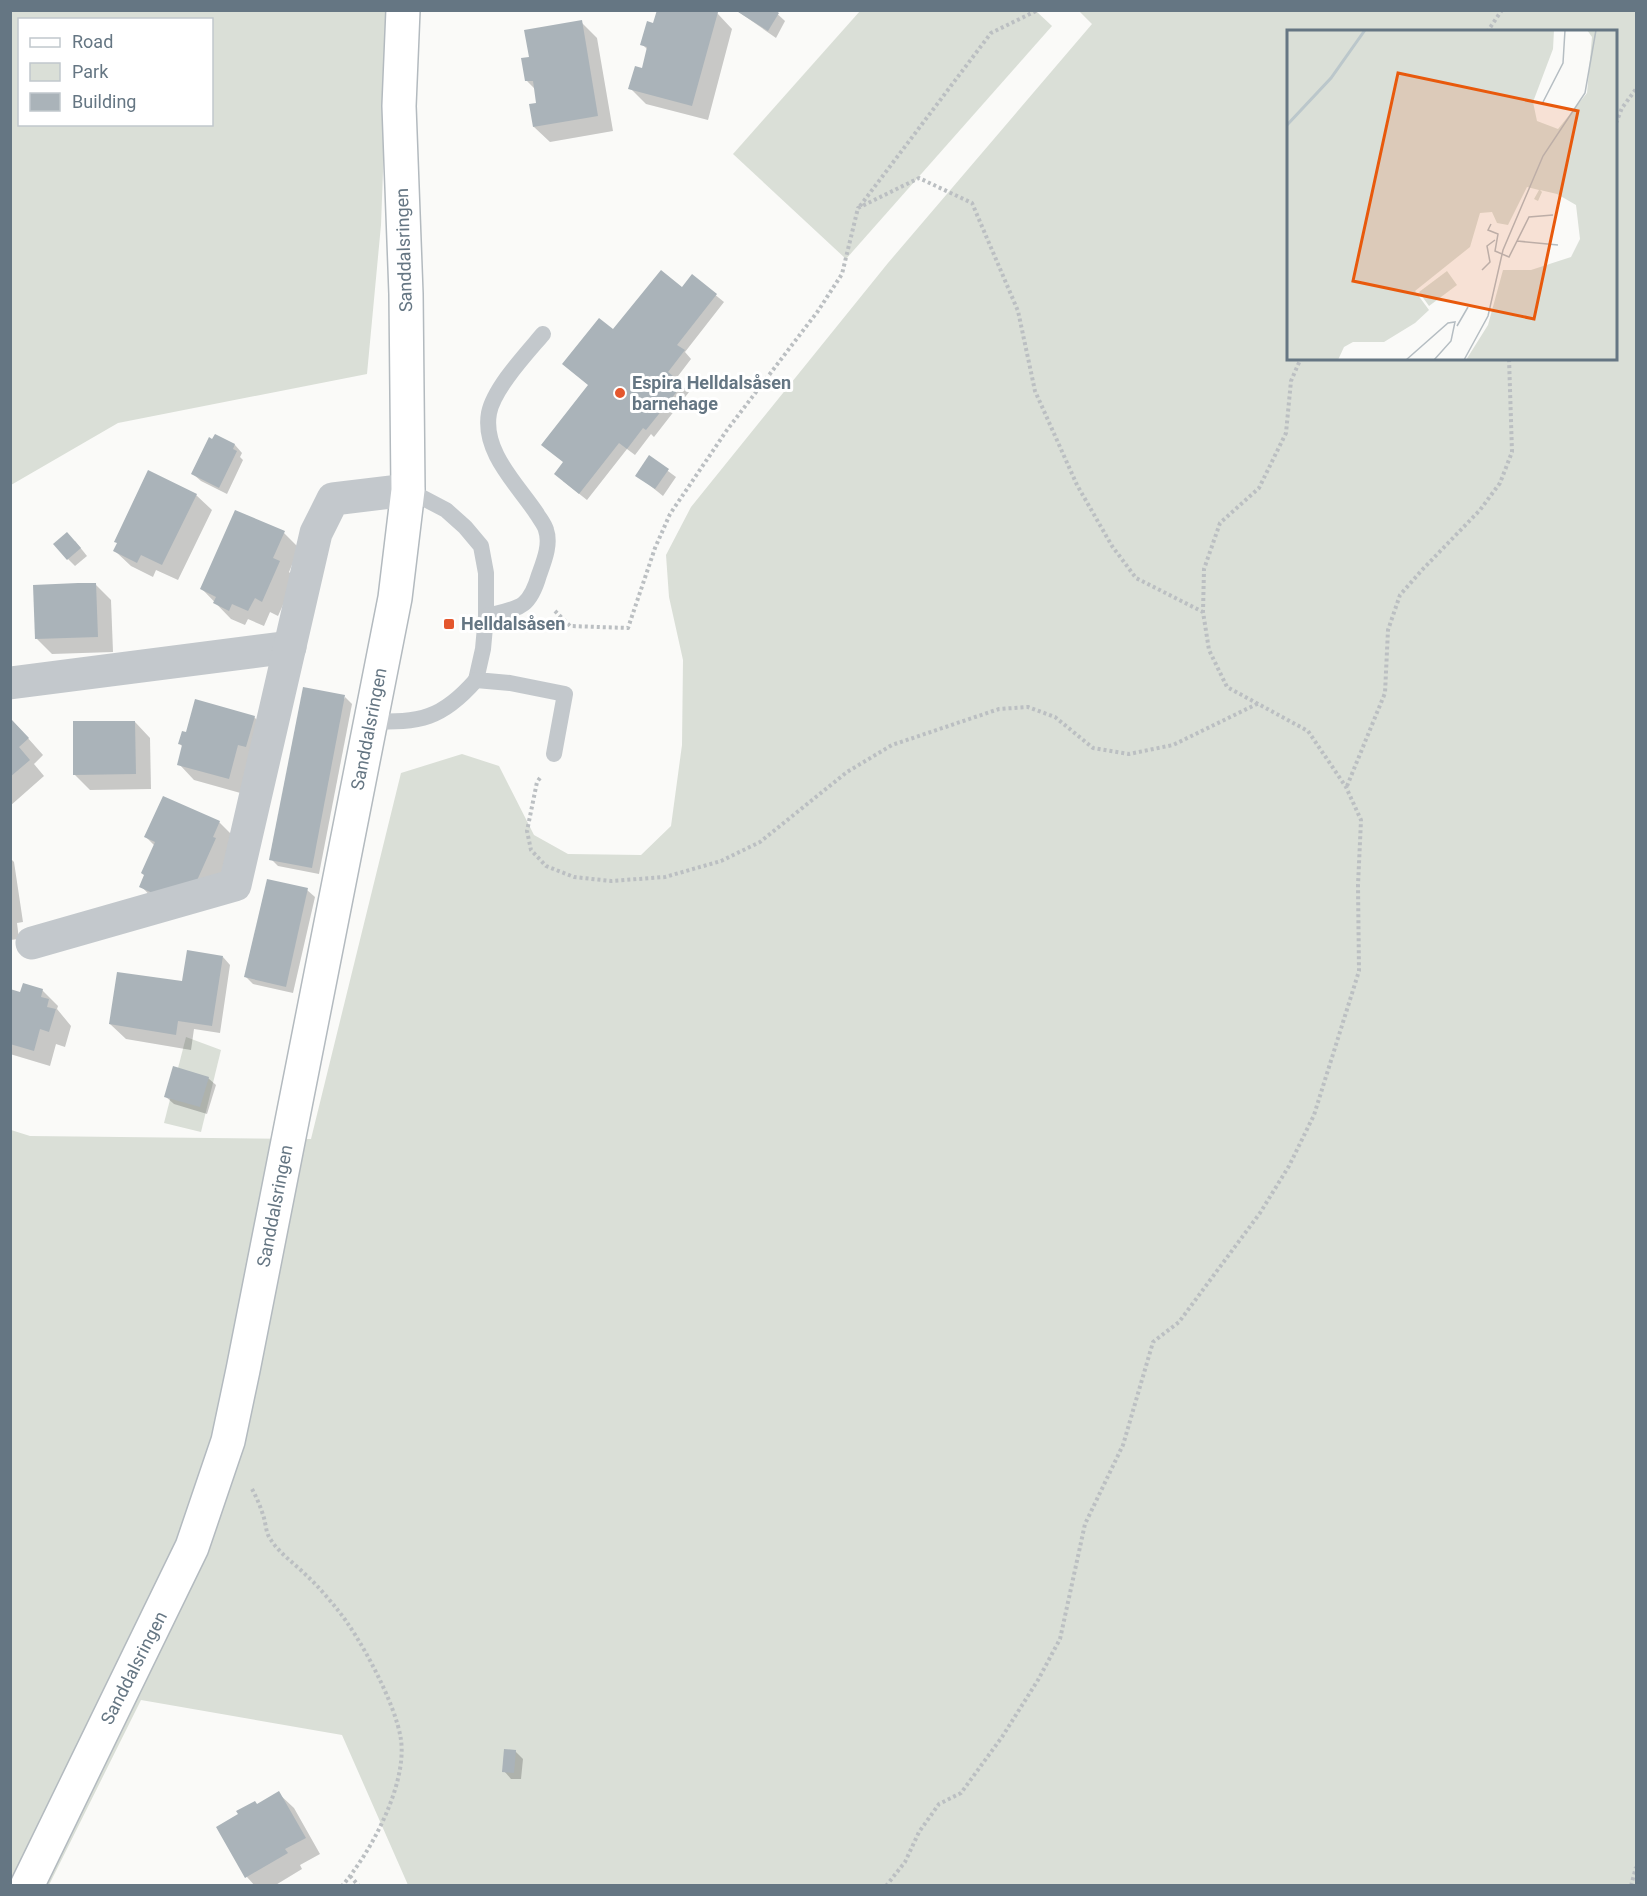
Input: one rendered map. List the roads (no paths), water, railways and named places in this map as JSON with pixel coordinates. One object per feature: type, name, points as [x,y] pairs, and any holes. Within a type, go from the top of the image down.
[{"type":"main road","name":"Sanddalsringen","points":[[27,1886],[192,1547],[228,1441],[395,598],[408,490],[409,422],[399,106],[403,10]]},
{"type":"street","points":[[32,943],[235,885],[316,533],[333,500],[408,490]]},
{"type":"street","points":[[10,683],[290,647]]},
{"type":"lane","points":[[486,616],[522,607],[535,589],[547,550],[546,530],[527,500],[501,467],[490,436],[489,413],[504,381],[543,334]]},
{"type":"lane","points":[[370,721],[404,722],[438,714],[461,697],[476,680],[483,649],[486,573],[481,546],[446,510],[408,490]]},
{"type":"lane","points":[[476,680],[510,683],[565,694],[554,754]]},
{"type":"place","name":"Espira Helldalsåsen barnehage","points":[[620,393]]},
{"type":"place","name":"Helldalsåsen","points":[[449,624]]}]
